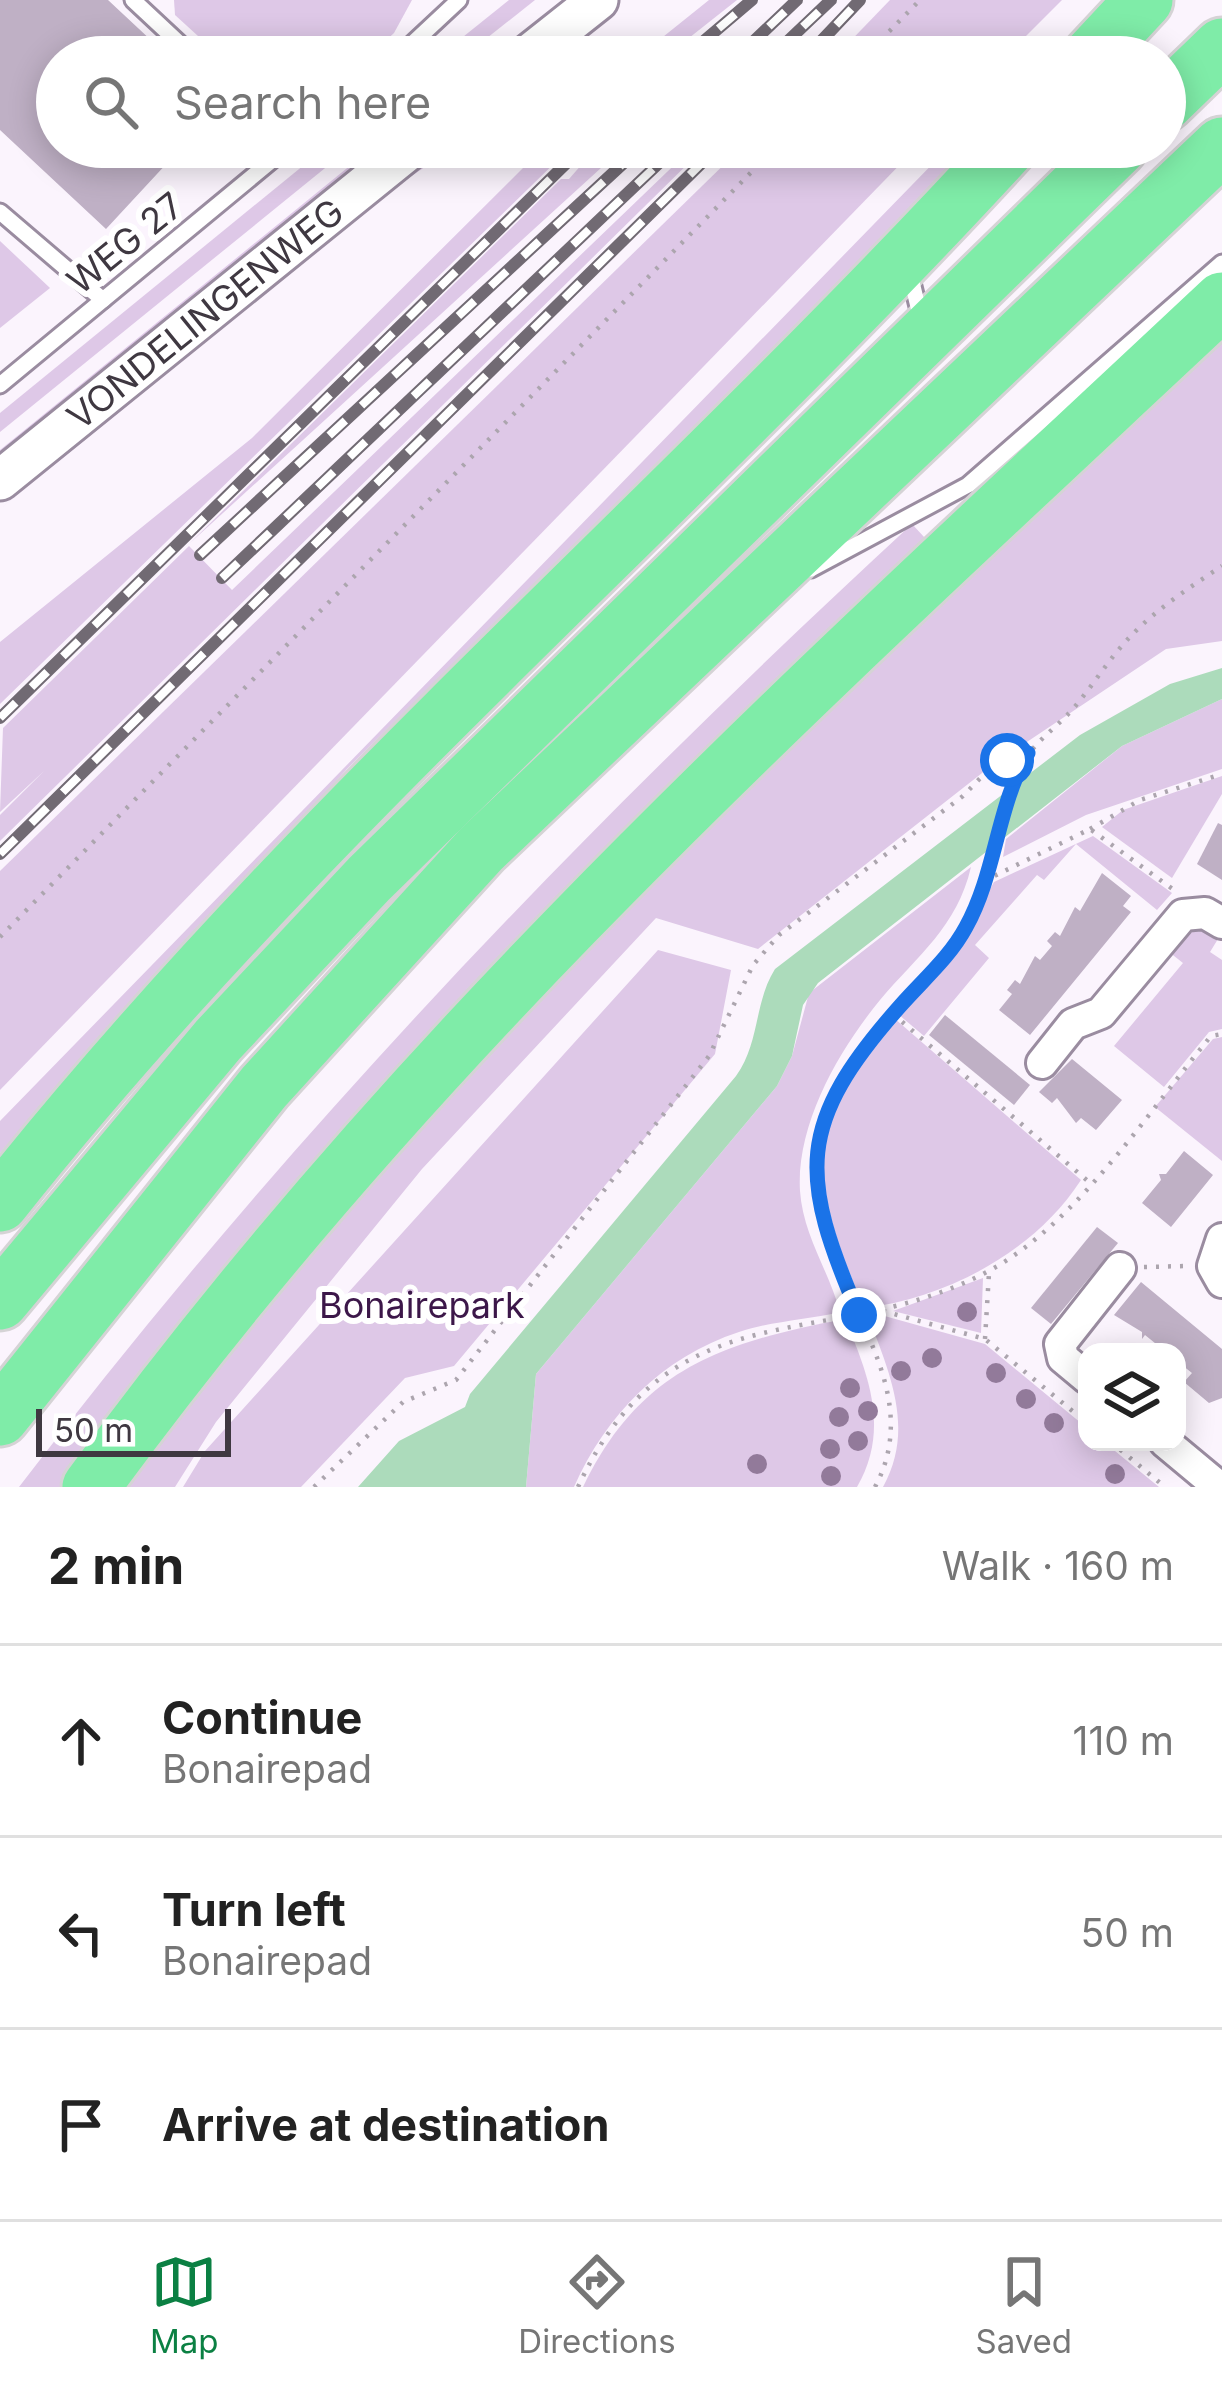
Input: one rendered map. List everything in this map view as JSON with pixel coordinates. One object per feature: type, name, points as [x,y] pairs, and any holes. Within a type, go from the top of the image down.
[{"type":"highway","points":[[1111,36],[1144,0]]},
{"type":"highway","points":[[1186,82],[1222,47]]},
{"type":"highway","points":[[0,1418],[146,1230],[310,1036],[482,849],[1222,146]]},
{"type":"highway","points":[[0,1203],[217,947],[393,762],[906,256],[989,168]]},
{"type":"highway","points":[[0,1301],[218,1040],[369,879],[1096,168]]},
{"type":"highway","points":[[92,1487],[332,1186],[553,939],[770,725],[1222,301]]},
{"type":"street","points":[[553,36],[598,0]]},
{"type":"street","name":"VONDELINGENWEG","points":[[0,481],[386,168]]},
{"type":"street","points":[[1042,1063],[1073,1024],[1101,1013],[1173,924],[1189,914],[1205,914],[1222,923]]},
{"type":"street","points":[[1078,1370],[1063,1358],[1060,1344],[1120,1268]]},
{"type":"street","points":[[1176,1451],[1219,1487]]},
{"type":"lane","points":[[134,0],[172,36]]},
{"type":"lane","points":[[440,0],[441,21]]},
{"type":"lane","points":[[423,36],[458,0]]},
{"type":"lane","name":"WEG 27","points":[[0,385],[263,168]]},
{"type":"lane","points":[[0,212],[103,300]]},
{"type":"lane","points":[[906,256],[925,334]]},
{"type":"lane","points":[[730,614],[968,485],[1222,263]]},
{"type":"path","points":[[885,36],[920,0]]},
{"type":"path","points":[[0,937],[755,168]]},
{"type":"path","points":[[875,1487],[887,1463],[892,1415],[819,1216],[816,1156],[835,1096],[893,1014],[959,938],[1028,753],[1069,714],[1128,639],[1222,566]]},
{"type":"path","points":[[314,1487],[403,1402],[456,1380],[710,1056],[753,964],[779,935],[963,796],[993,766],[1028,753]]},
{"type":"path","points":[[984,881],[1090,830],[1118,809],[1222,774]]},
{"type":"path","points":[[1090,830],[1171,885],[1189,914]]},
{"type":"path","points":[[893,1014],[1089,1182]]},
{"type":"path","points":[[578,1487],[627,1409],[675,1368],[740,1336],[883,1311],[989,1271],[1039,1237],[1211,1036],[1222,1034]]},
{"type":"path","points":[[1120,1268],[1219,1262]]},
{"type":"path","points":[[985,1339],[989,1271]]},
{"type":"path","points":[[883,1311],[985,1339],[1078,1416]]},
{"type":"path","points":[[1122,1451],[1166,1487]]},
{"type":"green space","points":[[174,0],[412,0],[391,36],[198,36],[175,15]]},
{"type":"green space","points":[[509,0],[535,0],[490,36],[464,36]]},
{"type":"green space","points":[[709,0],[737,0],[691,36],[664,36]]},
{"type":"green space","points":[[890,0],[1062,0],[1026,36],[855,36]]},
{"type":"green space","points":[[300,168],[325,168],[0,432],[0,413]]},
{"type":"green space","points":[[347,168],[362,168],[0,463],[0,450]]},
{"type":"green space","points":[[414,168],[423,168],[397,186],[0,509]]},
{"type":"green space","points":[[523,168],[549,168],[0,704],[0,642],[252,438]]},
{"type":"green space","points":[[579,168],[601,168],[189,544],[561,179],[569,179]]},
{"type":"green space","points":[[671,168],[684,168],[0,841],[0,815],[44,771],[0,812],[3,728],[189,546],[232,590]]},
{"type":"green space","points":[[720,168],[897,168],[0,1090],[0,871]]},
{"type":"green space","points":[[929,168],[948,168],[866,256],[347,769],[0,1153],[0,1121]]},
{"type":"green space","points":[[0,241],[50,288],[0,328]]},
{"type":"green space","points":[[1222,333],[1222,641],[1166,649],[991,766],[758,949],[656,918],[422,1169],[216,1422],[175,1487],[124,1487],[148,1449],[458,1071]]},
{"type":"green space","points":[[1015,467],[83,1487],[19,1487],[225,1231],[444,986],[558,868],[912,524],[925,538]]},
{"type":"green space","points":[[1222,699],[1222,769],[1086,815],[1003,857],[1006,839],[1122,746]]},
{"type":"green space","points":[[1222,776],[1222,794],[1172,878],[1102,827],[1123,810]]},
{"type":"green space","points":[[1093,836],[1172,893],[1157,910],[1076,844],[1044,880],[1037,875],[975,945],[989,958],[924,1036],[898,1014],[961,942],[994,882]]},
{"type":"green space","points":[[971,867],[946,924],[880,1000],[836,1065],[805,1140],[802,1207],[840,1312],[751,1328],[685,1357],[620,1413],[574,1487],[526,1487],[536,1374],[777,1086],[792,1056],[809,993]]},
{"type":"green space","points":[[1196,925],[1221,934],[1210,952],[1222,960],[1222,1029],[1209,1032],[1164,1087],[1114,1046],[1183,963],[1164,948]]},
{"type":"green space","name":"Bonairepark","points":[[658,950],[731,970],[715,1054],[454,1366],[405,1378],[301,1487],[183,1487],[205,1451]]},
{"type":"green space","points":[[894,1018],[1081,1180],[1040,1229],[987,1267],[927,1294],[864,1308],[833,1226],[824,1158],[829,1125],[842,1092]]},
{"type":"green space","points":[[1222,1037],[1222,1161],[1155,1107],[1213,1039]]},
{"type":"green space","points":[[983,1278],[981,1333],[893,1311]]},
{"type":"green space","points":[[881,1315],[985,1344],[1078,1421],[1078,1451],[1115,1451],[1159,1487],[883,1487],[897,1444],[898,1423],[891,1381],[869,1318]]},
{"type":"green space","points":[[845,1319],[868,1382],[874,1424],[867,1466],[857,1487],[583,1487],[631,1414],[690,1367],[761,1338]]},
{"type":"shaded area","points":[[1222,668],[1222,699],[1122,746],[818,983],[803,1005],[792,1056],[777,1086],[536,1374],[526,1487],[358,1487],[399,1441],[465,1407],[470,1394],[736,1076],[775,969],[1080,735],[1170,684]]},
{"type":"building","points":[[0,0],[108,0],[147,36],[36,36],[36,164],[0,130]]},
{"type":"building","points":[[41,168],[163,168],[106,229]]},
{"type":"building","points":[[1218,823],[1222,825],[1222,880],[1197,864]]},
{"type":"building","points":[[1102,873],[1131,896],[1123,906],[1131,912],[1030,1035],[999,1010],[1012,994],[1007,990],[1015,980],[1020,984],[1035,956],[1040,960],[1052,946],[1047,941],[1055,932],[1060,936],[1075,907],[1080,911]]},
{"type":"building","points":[[945,1015],[1030,1085],[1014,1105],[929,1035]]},
{"type":"building","points":[[1072,1059],[1122,1100],[1096,1130],[1081,1118],[1076,1123],[1057,1098],[1052,1103],[1039,1092]]},
{"type":"building","points":[[1184,1151],[1213,1175],[1171,1227],[1142,1203],[1161,1180],[1159,1174],[1166,1174]]},
{"type":"building","points":[[1097,1227],[1118,1243],[1051,1324],[1031,1308]]},
{"type":"building","points":[[1141,1282],[1222,1349],[1222,1398],[1209,1403],[1186,1384],[1192,1373],[1186,1368],[1186,1343],[1155,1343],[1145,1335],[1142,1339],[1142,1332],[1114,1315]]},
{"type":"railway","points":[[710,36],[752,0]]},
{"type":"railway","points":[[759,36],[797,0]]},
{"type":"railway","points":[[793,36],[831,0]]},
{"type":"railway","points":[[826,36],[860,0]]},
{"type":"railway","points":[[0,718],[562,168]]},
{"type":"railway","points":[[200,555],[618,168]]},
{"type":"railway","points":[[222,578],[654,168]]},
{"type":"railway","points":[[0,854],[697,168]]},
{"type":"route","points":[[859,1315],[819,1216],[816,1156],[825,1121],[835,1096],[879,1030],[939,964],[968,923],[1028,753],[1007,760]]}]
